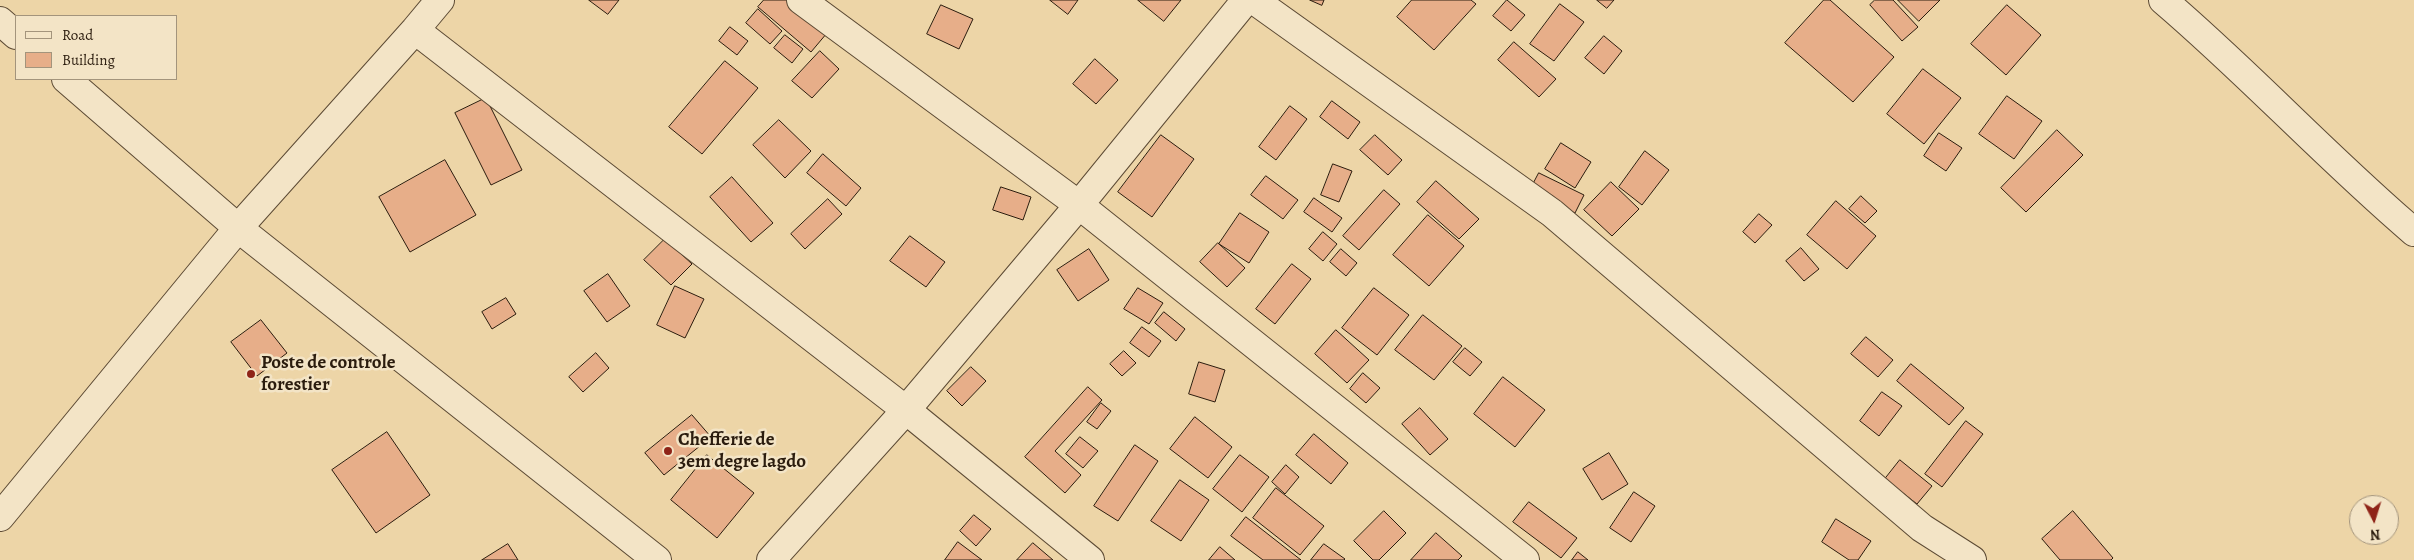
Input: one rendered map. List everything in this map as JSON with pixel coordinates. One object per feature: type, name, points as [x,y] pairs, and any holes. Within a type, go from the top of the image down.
[{"type":"street","points":[[0,517],[238,228],[440,0]]},
{"type":"street","points":[[801,0],[1079,205],[1525,560]]},
{"type":"street","points":[[771,560],[906,410],[1079,205],[1246,0]]},
{"type":"street","points":[[1254,0],[1552,213],[1922,528],[1972,560]]},
{"type":"street","points":[[2163,0],[2209,39],[2363,189],[2414,232]]},
{"type":"street","points":[[0,21],[15,34]]},
{"type":"street","points":[[415,30],[906,410],[1090,560]]},
{"type":"street","points":[[67,80],[238,228],[657,560]]},
{"type":"building","points":[[589,0],[619,0],[608,14]]},
{"type":"building","points":[[764,0],[788,0],[827,33],[811,52],[758,7]]},
{"type":"building","points":[[1050,0],[1078,0],[1068,14]]},
{"type":"building","points":[[1138,0],[1181,0],[1164,21]]},
{"type":"building","points":[[1310,0],[1324,0],[1322,5]]},
{"type":"building","points":[[1412,0],[1471,0],[1476,4],[1434,50],[1397,17]]},
{"type":"building","points":[[1507,0],[1525,15],[1511,31],[1493,16]]},
{"type":"building","points":[[1597,0],[1614,0],[1607,8]]},
{"type":"building","points":[[1824,0],[1830,0],[1894,57],[1853,102],[1785,43]]},
{"type":"building","points":[[1875,0],[1893,0],[1918,27],[1902,41],[1870,5]]},
{"type":"building","points":[[1898,0],[1940,0],[1919,21]]},
{"type":"building","points":[[1560,4],[1584,22],[1554,61],[1530,44]]},
{"type":"building","points":[[941,5],[973,19],[959,49],[927,34]]},
{"type":"building","points":[[2007,5],[2041,35],[2006,75],[1971,44]]},
{"type":"building","points":[[758,9],[782,31],[770,44],[746,23]]},
{"type":"building","points":[[730,27],[748,41],[737,55],[719,41]]},
{"type":"building","points":[[785,35],[803,49],[792,63],[774,48]]},
{"type":"building","points":[[1604,36],[1622,51],[1604,74],[1585,58]]},
{"type":"building","points":[[1514,42],[1556,79],[1539,97],[1498,60]]},
{"type":"building","points":[[820,51],[839,69],[812,98],[792,81]]},
{"type":"building","points":[[1095,59],[1118,80],[1096,104],[1073,84]]},
{"type":"building","points":[[725,61],[758,88],[702,154],[669,127]]},
{"type":"building","points":[[1923,69],[1961,98],[1924,144],[1887,114]]},
{"type":"building","points":[[2007,96],[2042,121],[2014,159],[1979,134]]},
{"type":"building","points":[[486,98],[522,170],[491,185],[455,113]]},
{"type":"building","points":[[1332,101],[1360,122],[1348,139],[1320,117]]},
{"type":"building","points":[[1290,106],[1307,119],[1276,160],[1259,147]]},
{"type":"building","points":[[779,120],[811,151],[785,178],[753,145]]},
{"type":"building","points":[[2057,130],[2083,155],[2026,212],[2001,188]]},
{"type":"building","points":[[1939,133],[1962,148],[1946,171],[1924,156]]},
{"type":"building","points":[[1161,135],[1194,159],[1152,217],[1118,192]]},
{"type":"building","points":[[1375,135],[1402,160],[1388,175],[1360,150]]},
{"type":"building","points":[[1561,143],[1591,162],[1575,188],[1545,169]]},
{"type":"building","points":[[1645,151],[1669,170],[1642,205],[1619,187]]},
{"type":"building","points":[[823,154],[861,188],[846,206],[807,173]]},
{"type":"building","points":[[445,160],[476,215],[410,252],[379,197]]},
{"type":"building","points":[[1333,164],[1352,171],[1339,202],[1321,195]]},
{"type":"building","points":[[1539,173],[1584,195],[1575,213],[1529,192]]},
{"type":"building","points":[[1266,176],[1298,200],[1283,219],[1251,195]]},
{"type":"building","points":[[732,177],[773,223],[751,242],[710,197]]},
{"type":"building","points":[[1436,181],[1479,219],[1459,239],[1417,202]]},
{"type":"building","points":[[1611,182],[1639,209],[1612,236],[1584,210]]},
{"type":"building","points":[[1001,187],[1031,197],[1023,220],[993,210]]},
{"type":"building","points":[[1384,190],[1400,204],[1359,250],[1343,236]]},
{"type":"building","points":[[1861,196],[1877,211],[1865,223],[1849,209]]},
{"type":"building","points":[[1314,198],[1342,218],[1332,232],[1304,212]]},
{"type":"building","points":[[828,199],[842,214],[805,249],[791,234]]},
{"type":"building","points":[[1836,201],[1876,236],[1847,269],[1807,235]]},
{"type":"building","points":[[1240,213],[1269,232],[1249,263],[1219,244]]},
{"type":"building","points":[[1759,214],[1772,225],[1755,243],[1743,232]]},
{"type":"building","points":[[1428,215],[1464,246],[1429,286],[1393,255]]},
{"type":"building","points":[[1323,232],[1337,244],[1323,261],[1309,249]]},
{"type":"building","points":[[910,236],[945,262],[926,287],[890,261]]},
{"type":"building","points":[[665,239],[692,264],[671,285],[644,260]]},
{"type":"building","points":[[1218,243],[1245,268],[1227,287],[1200,262]]},
{"type":"building","points":[[1801,248],[1819,269],[1804,281],[1786,261]]},
{"type":"building","points":[[1089,249],[1109,280],[1078,301],[1057,270]]},
{"type":"building","points":[[1341,249],[1357,263],[1346,276],[1330,262]]},
{"type":"building","points":[[1292,264],[1311,279],[1275,324],[1256,309]]},
{"type":"building","points":[[608,274],[630,306],[607,322],[584,291]]},
{"type":"building","points":[[675,286],[704,299],[685,338],[657,325]]},
{"type":"building","points":[[1138,288],[1163,303],[1149,324],[1124,309]]},
{"type":"building","points":[[1374,288],[1409,315],[1377,355],[1342,328]]},
{"type":"building","points":[[506,298],[516,314],[492,329],[482,312]]},
{"type":"building","points":[[1164,312],[1185,329],[1176,341],[1155,323]]},
{"type":"building","points":[[1423,315],[1462,346],[1434,380],[1395,350]]},
{"type":"building","points":[[261,320],[287,353],[257,376],[231,342]]},
{"type":"building","points":[[1142,327],[1161,341],[1149,357],[1130,343]]},
{"type":"building","points":[[1336,330],[1369,360],[1347,383],[1315,354]]},
{"type":"building","points":[[1866,337],[1893,360],[1878,377],[1851,354]]},
{"type":"building","points":[[1465,348],[1482,362],[1470,376],[1453,362]]},
{"type":"building","points":[[1124,351],[1136,363],[1122,376],[1110,364]]},
{"type":"building","points":[[596,353],[609,368],[583,392],[569,377]]},
{"type":"building","points":[[1199,362],[1225,370],[1215,402],[1189,394]]},
{"type":"building","points":[[1911,364],[1964,408],[1949,425],[1897,381]]},
{"type":"building","points":[[971,367],[986,381],[962,406],[947,391]]},
{"type":"building","points":[[1363,373],[1380,388],[1366,403],[1350,389]]},
{"type":"building","points":[[1503,377],[1545,410],[1515,447],[1474,414]]},
{"type":"building","points":[[1088,387],[1102,400],[1055,451],[1081,475],[1065,493],[1025,457]]},
{"type":"building","points":[[1882,392],[1902,406],[1879,436],[1860,421]]},
{"type":"building","points":[[1101,403],[1111,411],[1097,429],[1087,422]]},
{"type":"building","points":[[1420,408],[1448,439],[1430,455],[1402,424]]},
{"type":"building","points":[[692,415],[711,437],[664,475],[645,453]]},
{"type":"building","points":[[1195,417],[1232,447],[1208,478],[1170,449]]},
{"type":"building","points":[[1966,421],[1983,434],[1942,487],[1925,474]]},
{"type":"building","points":[[387,432],[430,495],[376,533],[332,470]]},
{"type":"building","points":[[1314,434],[1348,463],[1331,484],[1296,455]]},
{"type":"building","points":[[1080,437],[1098,451],[1083,468],[1066,454]]},
{"type":"building","points":[[1135,445],[1158,461],[1118,521],[1094,506]]},
{"type":"building","points":[[1609,453],[1628,484],[1602,500],[1583,469]]},
{"type":"building","points":[[707,455],[754,493],[717,538],[671,500]]},
{"type":"building","points":[[1240,455],[1269,477],[1242,512],[1213,489]]},
{"type":"building","points":[[1900,460],[1932,486],[1917,504],[1885,479]]},
{"type":"building","points":[[1286,465],[1299,477],[1285,494],[1272,482]]},
{"type":"building","points":[[1180,480],[1209,500],[1181,541],[1151,521]]},
{"type":"building","points":[[1276,488],[1324,526],[1300,555],[1253,518]]},
{"type":"building","points":[[1634,492],[1655,506],[1631,542],[1610,528]]},
{"type":"building","points":[[1529,502],[1577,538],[1561,558],[1513,522]]},
{"type":"building","points":[[1384,511],[1406,533],[1379,560],[1373,560],[1354,541]]},
{"type":"building","points":[[2073,511],[2113,558],[2111,560],[2060,560],[2042,539]]},
{"type":"building","points":[[974,515],[991,529],[976,546],[960,531]]},
{"type":"building","points":[[1246,517],[1301,560],[1263,560],[1231,536]]},
{"type":"building","points":[[1836,519],[1871,541],[1858,560],[1849,560],[1822,542]]},
{"type":"building","points":[[1436,533],[1462,556],[1458,560],[1411,560]]},
{"type":"building","points":[[958,542],[982,560],[945,560]]},
{"type":"building","points":[[1033,543],[1053,560],[1017,560]]},
{"type":"building","points":[[508,544],[518,560],[482,560]]},
{"type":"building","points":[[1324,544],[1345,559],[1311,560]]},
{"type":"building","points":[[1220,547],[1235,560],[1209,560]]},
{"type":"building","points":[[1578,552],[1588,560],[1572,560]]},
{"type":"place","name":"Poste de controle forestier","points":[[251,374]]},
{"type":"place","name":"Chefferie de 3em degre lagdo","points":[[668,451]]}]
